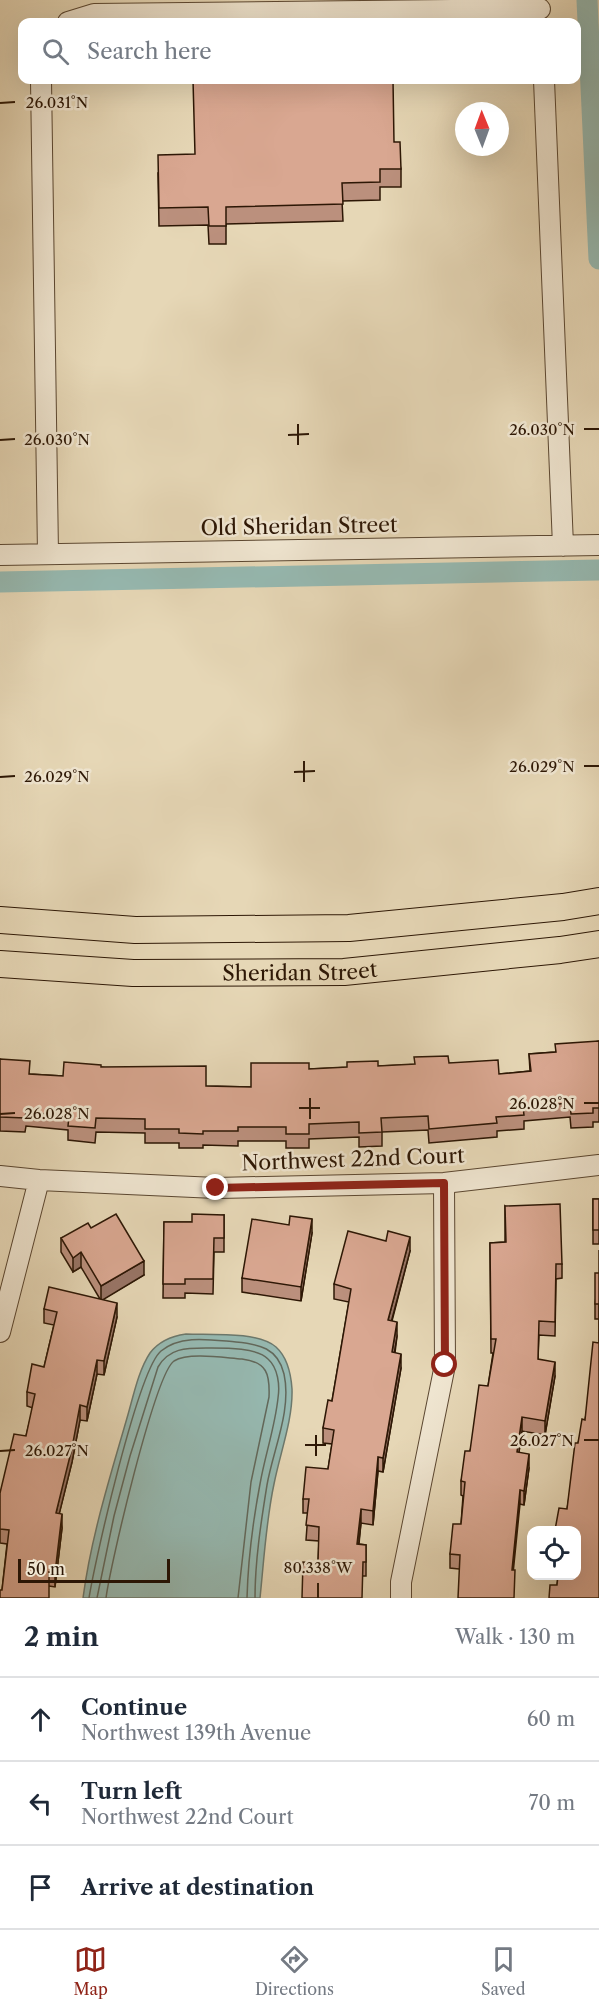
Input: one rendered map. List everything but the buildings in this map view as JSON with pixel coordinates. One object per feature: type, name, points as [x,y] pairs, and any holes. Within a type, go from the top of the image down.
[{"type":"main road","name":"Sheridan Street","points":[[0,920],[135,930],[349,928],[563,907],[599,901]]},
{"type":"main road","name":"Sheridan Street","points":[[0,964],[132,973],[344,972],[599,944]]},
{"type":"street","points":[[81,18],[94,14],[540,10]]},
{"type":"street","points":[[41,84],[48,554]]},
{"type":"street","points":[[544,84],[563,546]]},
{"type":"street","name":"Old Sheridan Street","points":[[0,555],[599,546]]},
{"type":"street","name":"Northwest 22nd Court","points":[[0,1176],[39,1180],[216,1188],[444,1183],[599,1165]]},
{"type":"street","points":[[0,1332],[39,1180]]},
{"type":"street","points":[[401,1598],[401,1582],[445,1365],[444,1183]]},
{"type":"water","points":[[186,1334],[257,1338],[276,1347],[286,1361],[292,1401],[271,1498],[260,1598],[83,1598],[102,1507],[142,1368],[157,1345]]},
{"type":"waterway","points":[[587,0],[599,259]]},
{"type":"waterway","points":[[0,582],[599,570]]},
{"type":"route","points":[[216,1188],[444,1183],[445,1365]]}]
